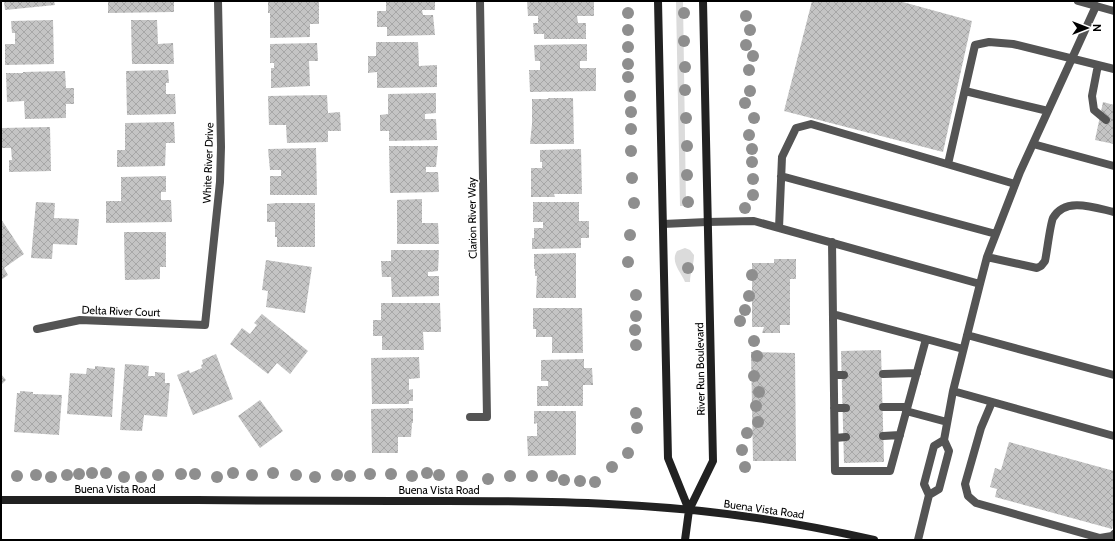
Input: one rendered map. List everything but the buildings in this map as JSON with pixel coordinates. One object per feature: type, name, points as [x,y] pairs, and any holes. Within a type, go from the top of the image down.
[{"type":"street","name":"White River Drive","points":[[205,325],[220,182],[221,147],[218,1]]},
{"type":"street","name":"Clarion River Way","points":[[470,417],[487,417],[480,1]]},
{"type":"street","name":"River Run Boulevard","points":[[658,1],[668,458],[689,510]]},
{"type":"street","name":"River Run Boulevard","points":[[685,540],[689,510],[713,461],[702,1]]},
{"type":"street","points":[[1078,1],[1097,4],[1114,11]]},
{"type":"street","points":[[929,495],[940,489],[949,451],[944,440],[953,391],[987,257],[1015,184],[1097,4]]},
{"type":"street","points":[[948,164],[975,45],[989,42],[1013,44],[1114,69]]},
{"type":"street","points":[[1098,65],[1092,96],[1094,110],[1106,120]]},
{"type":"street","points":[[965,91],[1048,111]]},
{"type":"street","points":[[779,228],[782,157],[796,128],[811,124],[1015,184]]},
{"type":"street","points":[[1033,144],[1114,166]]},
{"type":"street","points":[[781,176],[996,234]]},
{"type":"street","points":[[987,257],[1036,268],[1041,266],[1045,261],[1053,218],[1062,208],[1075,204],[1114,212]]},
{"type":"street","points":[[663,224],[754,220],[980,284]]},
{"type":"street","points":[[832,242],[835,472],[890,471],[926,339]]},
{"type":"street","points":[[833,314],[963,349]]},
{"type":"street","name":"Delta River Court","points":[[37,329],[80,320],[205,325]]},
{"type":"street","points":[[967,335],[1114,375]]},
{"type":"street","points":[[883,374],[917,373]]},
{"type":"street","points":[[834,375],[844,375]]},
{"type":"street","points":[[953,391],[1114,436]]},
{"type":"street","points":[[992,402],[981,428],[966,484],[968,496],[976,503],[1100,538],[1112,536],[1114,534]]},
{"type":"street","points":[[883,407],[907,409],[947,422]]},
{"type":"street","points":[[834,408],[846,408]]},
{"type":"street","points":[[883,436],[900,435]]},
{"type":"street","points":[[834,438],[846,437]]},
{"type":"street","points":[[918,540],[929,495],[924,484],[934,446],[944,440]]},
{"type":"street","name":"Buena Vista Road","points":[[1,500],[518,501],[609,504],[689,510],[760,519],[850,534],[874,540]]},
{"type":"shaded area","points":[[676,1],[683,1],[686,206],[680,206]]},
{"type":"shaded area","points":[[685,248],[690,250],[694,255],[690,282],[685,282],[675,263],[675,255],[677,251]]}]
